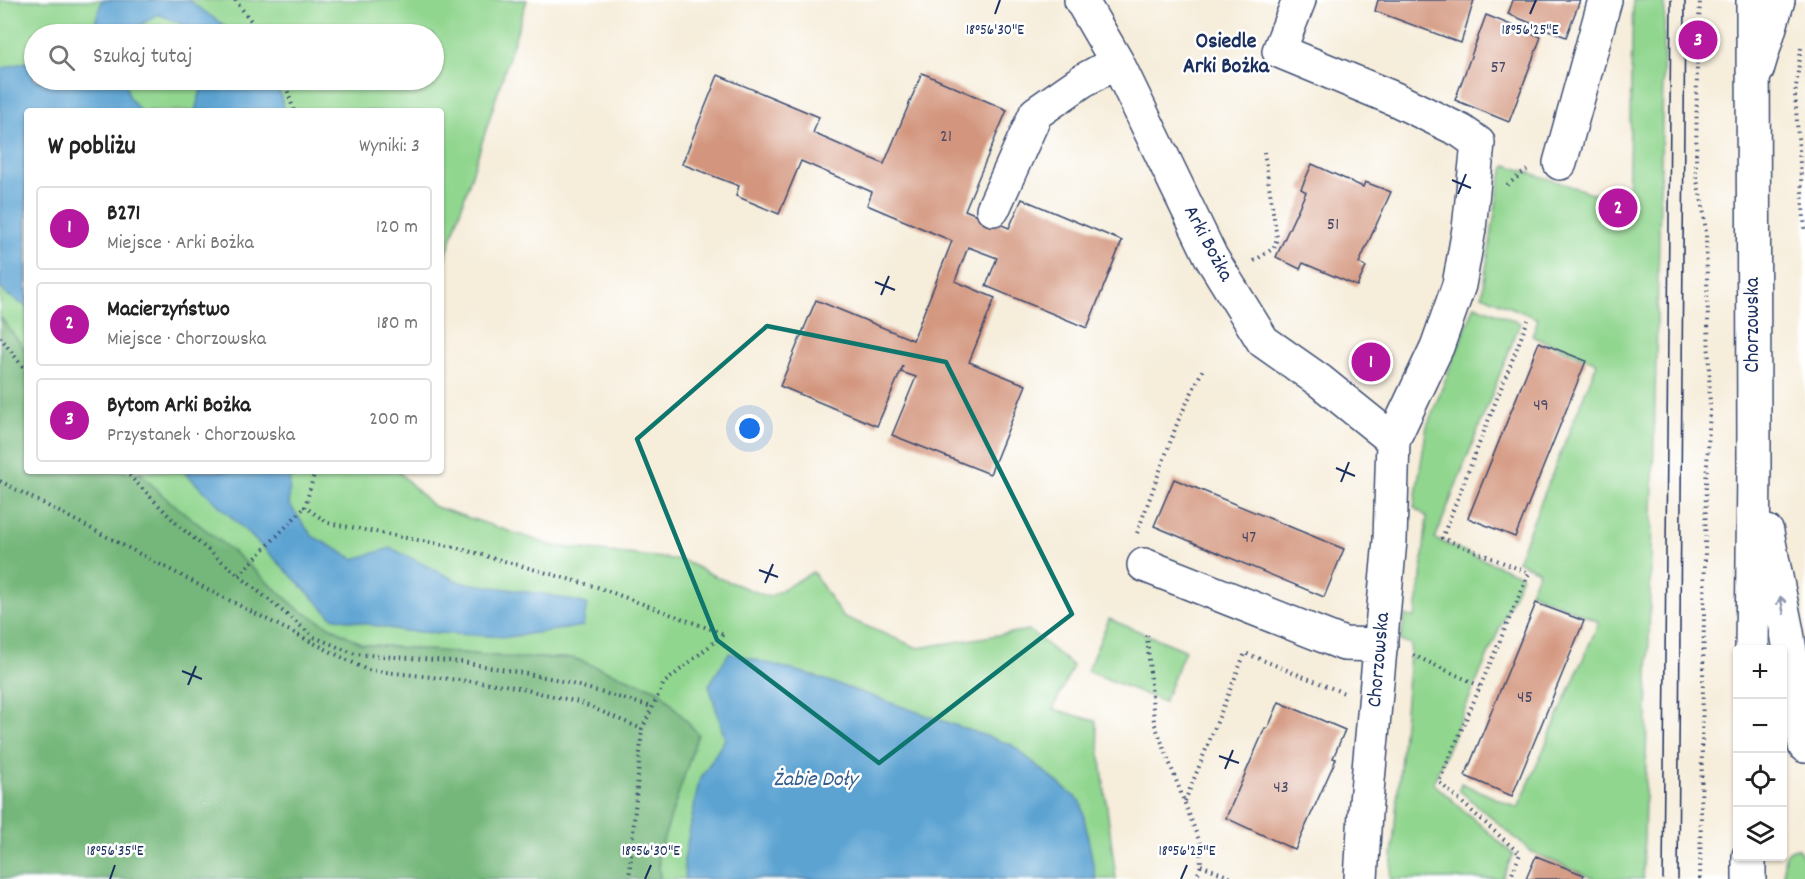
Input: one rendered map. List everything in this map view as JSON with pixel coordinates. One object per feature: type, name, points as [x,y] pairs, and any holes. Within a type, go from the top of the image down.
[{"type":"street","name":"Arki Bożka","points":[[1081,0],[1117,62],[1211,257],[1263,341],[1320,381],[1393,440]]},
{"type":"street","points":[[1299,0],[1279,51],[1395,99],[1461,131],[1478,143],[1469,229],[1459,285],[1437,347],[1393,440]]},
{"type":"street","points":[[1560,163],[1605,0]]},
{"type":"street","name":"Chorzowska","points":[[1752,645],[1753,0]]},
{"type":"street","points":[[1753,83],[1778,0]]},
{"type":"street","points":[[993,209],[1036,113],[1082,81],[1117,62]]},
{"type":"street","name":"Chorzowska","points":[[1361,879],[1390,540],[1393,440]]},
{"type":"street","points":[[1754,468],[1787,632],[1805,746]]},
{"type":"street","points":[[1143,565],[1344,644],[1381,645]]},
{"type":"street","points":[[1749,861],[1749,879]]},
{"type":"path","points":[[235,0],[253,24]]},
{"type":"path","points":[[1700,0],[1696,176],[1706,233],[1710,410],[1706,484],[1700,879]]},
{"type":"path","points":[[1802,39],[1795,95],[1805,232]]},
{"type":"path","points":[[287,90],[293,108]]},
{"type":"path","points":[[1249,265],[1274,248],[1277,238],[1264,152]]},
{"type":"path","points":[[1510,879],[1520,854],[1439,782],[1529,573],[1442,538],[1528,320]]},
{"type":"path","points":[[0,337],[24,368]]},
{"type":"path","points":[[1137,533],[1178,422],[1203,369]]},
{"type":"path","points":[[128,474],[180,527],[314,637],[355,654],[473,664],[555,679],[652,707]]},
{"type":"path","points":[[239,575],[305,507],[314,474]]},
{"type":"path","points":[[0,481],[367,670],[505,685],[579,702],[642,729]]},
{"type":"path","points":[[305,507],[328,523],[454,546],[597,587],[724,634],[664,683],[642,729],[629,879]]},
{"type":"path","points":[[1147,635],[1154,722],[1200,843],[1201,865],[1196,879]]},
{"type":"path","points":[[1381,645],[1398,648],[1480,686]]},
{"type":"path","points":[[1185,801],[1245,653],[1351,696]]},
{"type":"path","points":[[1201,865],[1234,879]]},
{"type":"highlighted area","points":[[767,326],[946,362],[1072,614],[879,763],[717,640],[637,439]]},
{"type":"green space","points":[[0,0],[527,0],[444,263],[444,108],[24,108],[24,348],[0,317]]},
{"type":"green space","points":[[1633,0],[1665,0],[1643,879],[1595,879],[1532,852],[1459,790],[1461,783],[1518,808],[1599,622],[1530,592],[1539,571],[1517,561],[1597,363],[1532,336],[1538,319],[1482,295],[1500,180],[1506,165],[1619,202],[1628,202]]},
{"type":"green space","points":[[1475,305],[1520,323],[1435,539],[1522,576],[1433,783],[1513,854],[1502,879],[1390,879],[1411,644],[1400,641],[1405,616],[1415,617],[1427,517],[1414,507],[1427,426]]},
{"type":"green space","points":[[0,317],[24,348],[24,474],[141,474],[162,495],[237,555],[299,610],[362,644],[516,658],[573,658],[660,691],[698,734],[658,856],[660,879],[0,879]]},
{"type":"green space","points":[[141,474],[401,474],[433,506],[554,546],[682,560],[719,578],[769,597],[813,572],[842,616],[918,648],[1029,630],[1073,666],[1053,709],[1096,721],[1116,879],[660,879],[658,856],[697,734],[660,691],[573,658],[516,658],[362,644],[299,610],[237,555],[162,495]]},
{"type":"green space","points":[[1109,619],[1185,650],[1164,702],[1087,671]]},
{"type":"green space","points":[[1797,848],[1803,857],[1805,879],[1784,879],[1785,861],[1787,861],[1787,854]]},
{"type":"water","points":[[102,0],[188,0],[222,24],[182,24],[158,14],[142,24],[95,23]]},
{"type":"water","points":[[24,63],[24,90],[127,90],[129,97],[138,108],[24,108],[24,305],[6,294],[0,287],[0,69]]},
{"type":"water","points":[[201,90],[278,90],[283,108],[196,108]]},
{"type":"water","points":[[186,474],[290,474],[289,504],[312,536],[354,559],[391,548],[459,582],[549,595],[587,604],[583,626],[508,637],[403,631],[332,617]]},
{"type":"water","name":"Żabie Doły","points":[[729,653],[808,674],[1012,745],[1081,802],[1096,879],[685,879],[684,860],[699,781],[725,739],[709,685]]},
{"type":"building","points":[[1378,0],[1474,0],[1461,43],[1375,11]]},
{"type":"building","points":[[1513,0],[1580,0],[1566,37],[1508,14]]},
{"type":"building","points":[[1486,15],[1541,37],[1509,122],[1455,100]]},
{"type":"building","points":[[922,73],[1007,110],[965,210],[1009,228],[1022,199],[1122,241],[1087,328],[986,286],[997,258],[968,247],[955,281],[995,298],[969,362],[1026,385],[990,474],[892,435],[916,377],[901,372],[903,366],[877,426],[780,386],[816,300],[913,340],[952,241],[867,205],[872,192],[801,161],[779,214],[736,196],[739,186],[682,164],[718,75],[819,117],[813,133],[884,164]]},
{"type":"building","points":[[1312,164],[1363,187],[1365,182],[1391,192],[1359,263],[1366,267],[1357,286],[1303,263],[1300,269],[1276,257],[1306,192],[1301,189]]},
{"type":"building","points":[[1539,342],[1586,361],[1515,537],[1468,518]]},
{"type":"building","points":[[1363,345],[1390,356],[1380,380],[1353,369]]},
{"type":"building","points":[[1174,479],[1344,549],[1324,597],[1154,526]]},
{"type":"building","points":[[1536,603],[1584,621],[1512,796],[1465,776]]},
{"type":"building","points":[[1279,702],[1345,730],[1333,758],[1336,759],[1295,850],[1226,818],[1265,728],[1268,728]]},
{"type":"building","points":[[1536,856],[1584,875],[1582,879],[1526,879]]},
{"type":"tram line","points":[[1663,879],[1671,0]]},
{"type":"tram line","points":[[1678,879],[1685,0]]},
{"type":"place","name":"Bytom Arki Bożka","points":[[1698,40]]},
{"type":"place","name":"Macierzyństwo","points":[[1618,208]]},
{"type":"place","name":"B271","points":[[1371,362]]},
{"type":"district","name":"Osiedle Arki Bożka","points":[[1226,54]]}]
